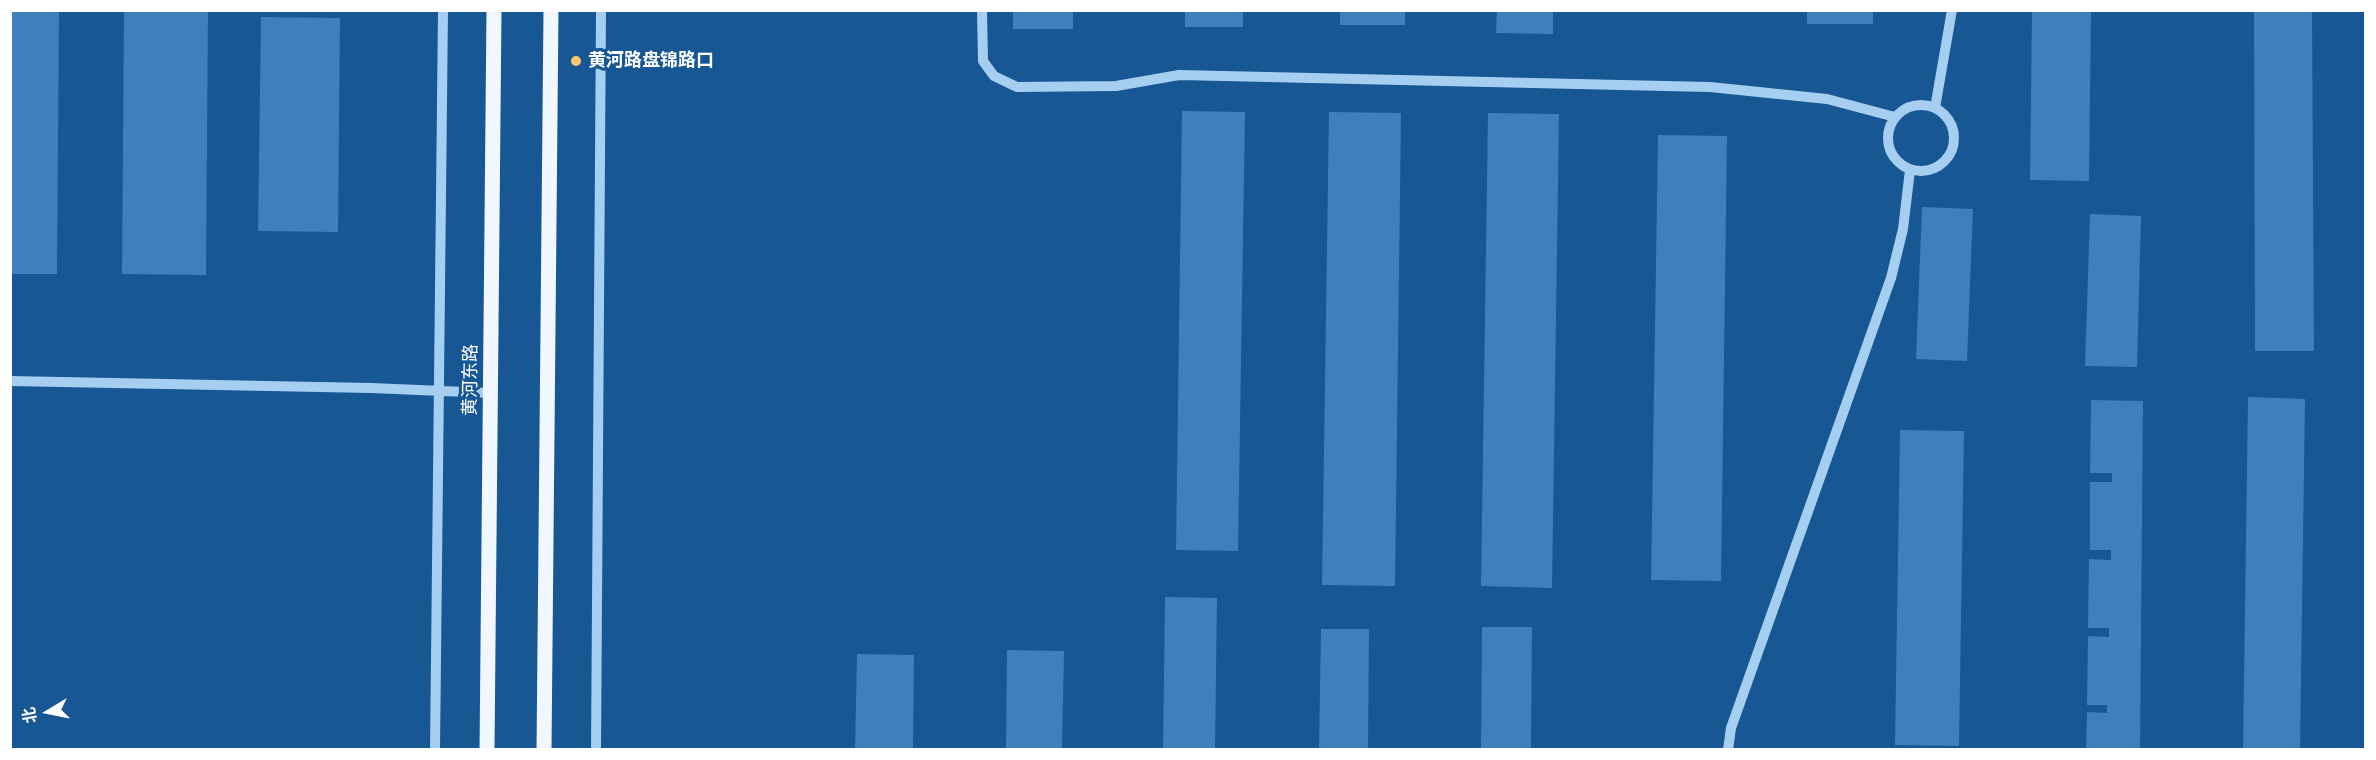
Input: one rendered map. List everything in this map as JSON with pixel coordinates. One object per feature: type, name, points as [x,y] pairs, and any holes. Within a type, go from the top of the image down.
[{"type":"main road","name":"黄河东路","points":[[487,750],[494,10]]},
{"type":"main road","points":[[544,750],[551,10]]},
{"type":"lane","points":[[435,750],[443,10]]},
{"type":"lane","points":[[596,750],[601,10]]},
{"type":"lane","points":[[982,10],[983,61],[994,76],[1017,87],[1116,86],[1179,75],[1710,87],[1827,99],[1895,117]]},
{"type":"lane","points":[[1935,108],[1952,10]]},
{"type":"lane","points":[[1921,104],[1935,108],[1947,117],[1953,130],[1954,142],[1951,153],[1943,163],[1933,169],[1910,170],[1892,155],[1888,144],[1888,130],[1895,117],[1907,108],[1921,104]]},
{"type":"lane","points":[[1728,750],[1731,728],[1891,278],[1903,229],[1910,170]]},
{"type":"lane","points":[[10,381],[490,393]]},
{"type":"building","points":[[10,10],[59,10],[57,274],[10,274]]},
{"type":"building","points":[[124,10],[208,10],[206,275],[122,274]]},
{"type":"building","points":[[1013,10],[1073,10],[1073,29],[1013,29]]},
{"type":"building","points":[[1185,10],[1243,10],[1243,27],[1185,27]]},
{"type":"building","points":[[1340,10],[1405,10],[1405,25],[1340,25]]},
{"type":"building","points":[[1497,10],[1553,10],[1553,34],[1496,33]]},
{"type":"building","points":[[1807,10],[1873,10],[1873,24],[1807,24]]},
{"type":"building","points":[[2032,10],[2091,10],[2089,181],[2030,180]]},
{"type":"building","points":[[2254,10],[2312,10],[2314,351],[2255,351]]},
{"type":"building","points":[[261,17],[340,18],[338,232],[258,231]]},
{"type":"building","points":[[1182,111],[1245,112],[1238,551],[1176,550]]},
{"type":"building","points":[[1329,112],[1401,113],[1395,586],[1322,585]]},
{"type":"building","points":[[1488,113],[1559,114],[1552,588],[1481,586]]},
{"type":"building","points":[[1658,135],[1727,136],[1721,581],[1651,580]]},
{"type":"building","points":[[1922,207],[1973,209],[1967,361],[1916,359]]},
{"type":"building","points":[[2090,214],[2141,216],[2137,367],[2085,366]]},
{"type":"building","points":[[2248,397],[2305,399],[2300,750],[2243,750]]},
{"type":"building","points":[[2091,400],[2143,401],[2140,750],[2086,750],[2087,712],[2107,713],[2107,705],[2087,705],[2088,636],[2109,637],[2109,628],[2088,628],[2089,559],[2111,560],[2111,550],[2090,550],[2090,482],[2112,482],[2112,473],[2090,473]]},
{"type":"building","points":[[1900,430],[1964,431],[1959,746],[1895,745]]},
{"type":"building","points":[[1165,597],[1217,598],[1215,750],[1163,750]]},
{"type":"building","points":[[1482,627],[1532,627],[1531,750],[1481,750]]},
{"type":"building","points":[[1321,629],[1369,629],[1368,750],[1319,750]]},
{"type":"building","points":[[1007,650],[1064,651],[1062,750],[1006,750]]},
{"type":"building","points":[[857,654],[914,655],[913,750],[855,750]]},
{"type":"place","name":"黄河路盘锦路口","points":[[576,61]]}]
